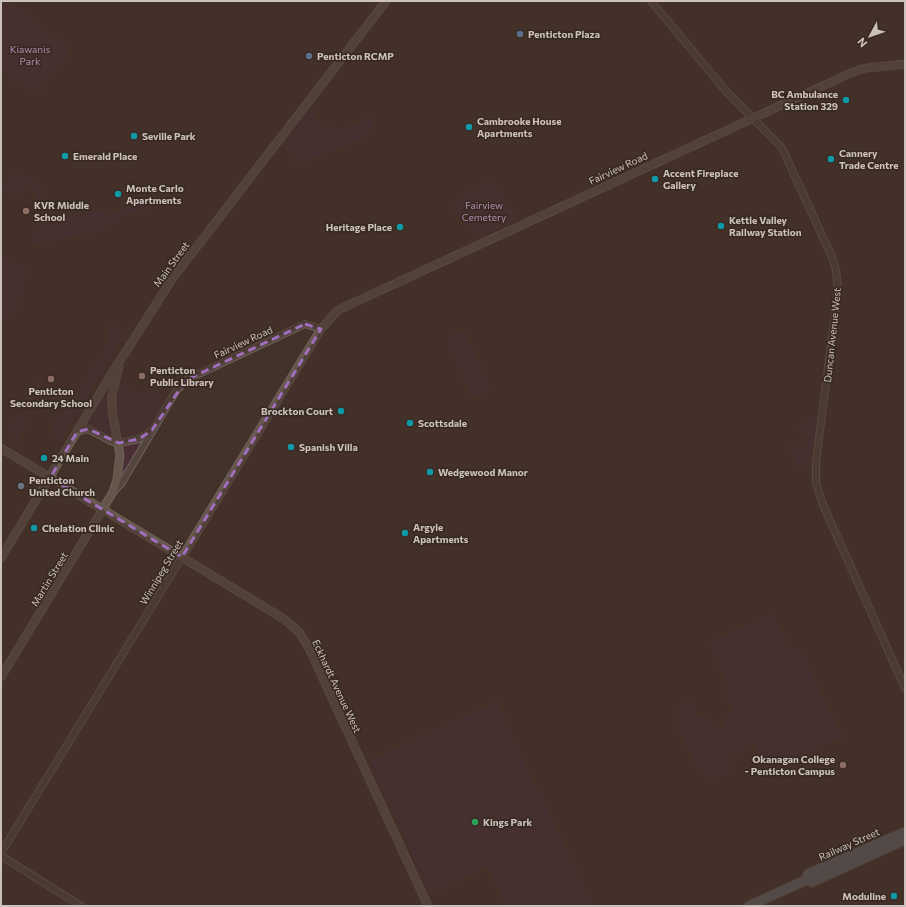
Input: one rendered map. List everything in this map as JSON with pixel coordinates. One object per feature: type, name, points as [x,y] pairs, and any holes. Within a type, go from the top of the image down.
[{"type":"highway","name":"Railway Street","points":[[806,880],[808,874],[905,832]]},
{"type":"highway","name":"Railway Street","points":[[749,906],[806,880],[812,882],[905,840]]},
{"type":"main road","name":"Main Street","points":[[1,558],[172,279],[386,1]]},
{"type":"main road","name":"Fairview Road","points":[[344,306],[853,72],[866,68],[905,64]]},
{"type":"main road","name":"Winnipeg Street","points":[[182,557],[321,329],[333,314],[344,306]]},
{"type":"main road","name":"Martin Street","points":[[1,677],[113,492],[119,469],[119,443],[112,410],[112,395],[121,361]]},
{"type":"main road","name":"Eckhardt Avenue West","points":[[1,448],[284,619],[302,636],[428,906]]},
{"type":"street","name":"Duncan Avenue West","points":[[651,1],[712,75],[752,119],[782,148],[834,264],[838,290],[816,462],[816,482],[823,506],[905,688]]},
{"type":"street","name":"Fairview Road","points":[[152,430],[176,390],[186,380],[305,324],[321,329]]},
{"type":"street","points":[[77,432],[88,429],[111,441],[119,443],[139,439],[152,430]]},
{"type":"street","name":"Martin Street","points":[[113,492],[121,484],[152,433],[152,430]]},
{"type":"street","name":"Winnipeg Street","points":[[1,855],[182,557]]},
{"type":"street","points":[[1,855],[81,906]]},
{"type":"highlighted area","points":[[305,324],[321,329],[182,557],[50,478],[77,432],[88,429],[119,443],[139,439],[152,430],[186,380]]},
{"type":"green space","name":"Kiawanis Park","points":[[1,1],[7,1],[70,50],[35,95],[1,69]]},
{"type":"green space","points":[[312,108],[316,112],[314,115],[334,132],[371,118],[374,121],[369,136],[298,164],[285,148],[284,143]]},
{"type":"green space","points":[[15,171],[32,181],[25,191],[9,181]]},
{"type":"green space","name":"Fairview Cemetery","points":[[487,179],[520,219],[477,237],[452,208]]},
{"type":"green space","points":[[35,182],[47,196],[46,199],[42,197],[38,203],[33,184]]},
{"type":"green space","points":[[10,184],[20,190],[20,193],[15,194],[14,192],[5,195],[2,186]]},
{"type":"green space","points":[[158,200],[165,203],[115,218],[120,222],[102,226],[98,232],[32,244],[32,241],[45,220],[100,210],[107,215]]},
{"type":"green space","points":[[1,255],[26,270],[22,300],[14,297],[12,299],[21,303],[14,315],[1,325]]},
{"type":"green space","points":[[109,324],[125,334],[107,364],[101,360],[101,358],[108,342]]},
{"type":"green space","points":[[458,330],[466,335],[489,385],[488,393],[483,398],[476,397],[471,393],[448,343],[450,333]]},
{"type":"green space","points":[[99,362],[105,366],[60,441],[48,434],[61,411],[79,396],[81,385],[94,366]]},
{"type":"green space","points":[[122,375],[133,398],[152,389],[156,397],[160,395],[165,398],[150,425],[139,434],[132,436],[125,434],[121,429],[116,414],[118,389]]},
{"type":"green space","points":[[38,382],[44,386],[22,421],[27,425],[15,444],[14,438],[9,429]]},
{"type":"green space","points":[[105,394],[109,394],[115,440],[85,427],[101,398]]},
{"type":"green space","points":[[816,417],[810,463],[799,468],[787,443],[795,449],[805,447],[808,441],[807,435],[804,431],[793,427]]},
{"type":"green space","points":[[147,437],[120,479],[123,465],[122,447],[125,444]]},
{"type":"green space","points":[[772,614],[787,643],[804,657],[842,737],[766,771],[753,742],[728,759],[734,768],[710,783],[690,753],[678,727],[677,718],[681,702],[690,700],[698,718],[708,714],[716,733],[725,729],[723,724],[726,719],[725,715],[733,711],[724,690],[730,688],[710,642]]},
{"type":"green space","name":"Kings Park","points":[[497,702],[534,785],[536,784],[592,906],[507,906],[488,866],[430,893],[370,762],[373,759]]},
{"type":"place","name":"Penticton Plaza","points":[[520,34]]},
{"type":"place","name":"Penticton RCMP","points":[[309,56]]},
{"type":"place","name":"BC Ambulance Station 329","points":[[846,100]]},
{"type":"place","name":"Cambrooke House Apartments","points":[[469,127]]},
{"type":"place","name":"Seville Park","points":[[134,136]]},
{"type":"place","name":"Emerald Place","points":[[65,156]]},
{"type":"place","name":"Cannery Trade Centre","points":[[831,159]]},
{"type":"place","name":"Accent Fireplace Gallery","points":[[655,179]]},
{"type":"place","name":"Monte Carlo Apartments","points":[[118,194]]},
{"type":"place","name":"KVR Middle School","points":[[26,211]]},
{"type":"place","name":"Kettle Valley Railway Station","points":[[721,226]]},
{"type":"place","name":"Heritage Place","points":[[400,227]]},
{"type":"place","name":"Penticton Public Library","points":[[142,376]]},
{"type":"place","name":"Penticton Secondary School","points":[[51,379]]},
{"type":"place","name":"Brockton Court","points":[[341,411]]},
{"type":"place","name":"Scottsdale","points":[[410,423]]},
{"type":"place","name":"Spanish Villa","points":[[291,447]]},
{"type":"place","name":"24 Main","points":[[44,458]]},
{"type":"place","name":"Wedgewood Manor","points":[[430,472]]},
{"type":"place","name":"Penticton United Church","points":[[21,486]]},
{"type":"place","name":"Chelation Clinic","points":[[34,528]]},
{"type":"place","name":"Argyle Apartments","points":[[405,533]]},
{"type":"place","name":"Okanagan College - Penticton Campus","points":[[843,765]]},
{"type":"place","name":"Kings Park","points":[[475,822]]},
{"type":"place","name":"Moduline","points":[[894,896]]}]
